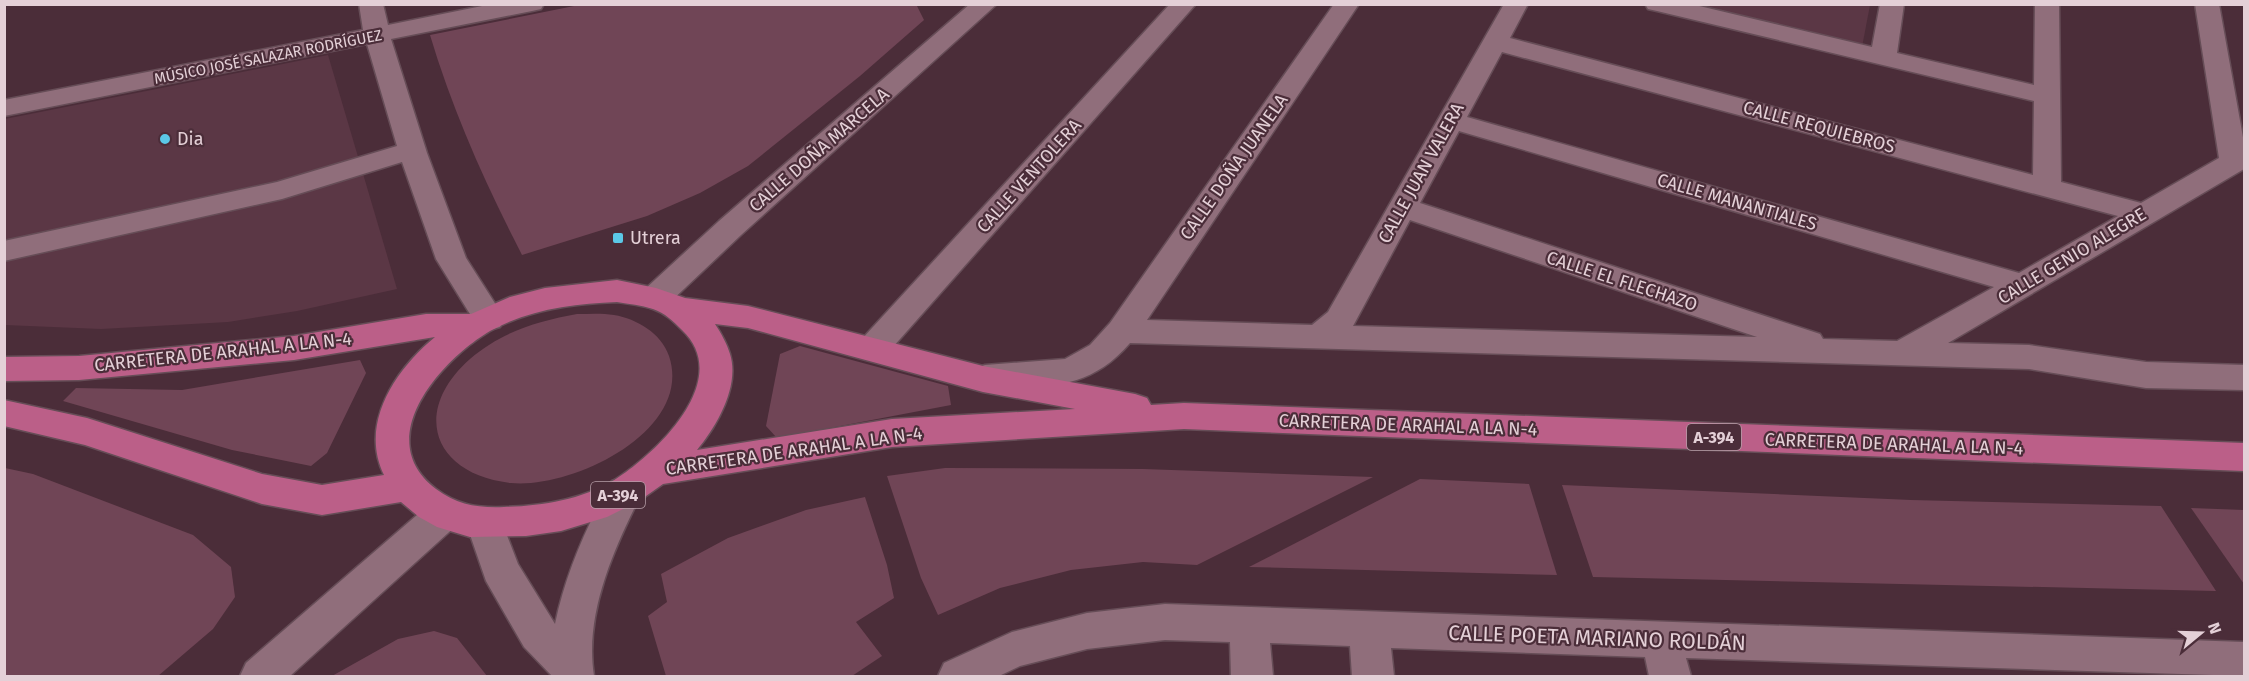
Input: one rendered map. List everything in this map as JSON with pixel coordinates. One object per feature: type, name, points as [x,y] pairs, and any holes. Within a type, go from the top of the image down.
[{"type":"main road","name":"A-394","points":[[617,291],[666,303],[699,327],[712,351],[715,380],[706,411],[686,442],[640,481],[580,511],[531,522],[485,523],[445,513],[423,501],[407,486],[392,456],[394,421],[410,386],[438,353],[483,322],[531,301],[575,292],[617,291]]},
{"type":"main road","name":"CARRETERA DE ARAHAL A LA N-4","points":[[666,303],[748,317],[873,348],[983,379],[1184,416]]},
{"type":"main road","name":"CARRETERA DE ARAHAL A LA N-4","points":[[4,369],[91,367],[294,348],[426,326],[483,322]]},
{"type":"main road","points":[[4,413],[87,432],[262,489],[322,500],[407,486]]},
{"type":"main road","name":"CARRETERA DE ARAHAL A LA N-4","points":[[640,481],[892,433],[1184,416],[2244,457]]},
{"type":"street","points":[[371,4],[377,35],[412,150],[451,259],[483,322]]},
{"type":"street","name":"MÚSICO JOSÉ SALAZAR RODRÍGUEZ","points":[[4,108],[532,4]]},
{"type":"street","name":"CALLE DOÑA MARCELA","points":[[666,303],[730,228],[952,16],[985,4]]},
{"type":"street","name":"CALLE VENTOLERA","points":[[873,348],[1184,4]]},
{"type":"street","name":"CALLE DOÑA JUANELA","points":[[983,379],[1071,372],[1102,354],[1122,331],[1347,4]]},
{"type":"street","name":"CALLE JUAN VALERA","points":[[1320,336],[1340,320],[1449,120],[1516,4]]},
{"type":"street","points":[[1657,4],[2048,96]]},
{"type":"street","points":[[1883,58],[1892,4]]},
{"type":"street","points":[[2047,4],[2047,186]]},
{"type":"street","points":[[2207,4],[2239,160]]},
{"type":"street","name":"CALLE REQUIEBROS","points":[[1495,42],[2143,213]]},
{"type":"street","name":"CALLE MANANTIALES","points":[[1449,120],[2025,285]]},
{"type":"street","points":[[4,251],[282,190],[412,150]]},
{"type":"street","name":"CALLE GENIO ALEGRE","points":[[1899,355],[2025,285],[2143,213],[2239,160]]},
{"type":"street","name":"CALLE EL FLECHAZO","points":[[1401,207],[1844,354]]},
{"type":"street","points":[[1122,331],[1844,354],[2029,357],[2146,375],[2244,378]]},
{"type":"street","points":[[571,671],[577,616],[600,538],[640,481]]},
{"type":"street","points":[[261,676],[445,513]]},
{"type":"street","points":[[485,523],[500,569],[538,634],[571,671]]},
{"type":"street","name":"CALLE POETA MARIANO ROLDÁN","points":[[959,676],[1012,650],[1087,630],[1165,622],[1369,631],[1666,658],[2244,660]]},
{"type":"street","points":[[1249,627],[1252,676]]},
{"type":"street","points":[[1369,631],[1373,676]]},
{"type":"shaded area","points":[[584,4],[916,4],[924,20],[860,76],[748,166],[700,193],[647,216],[522,255],[471,147],[430,35]]},
{"type":"shaded area","points":[[1684,5],[1870,5],[1862,47]]},
{"type":"shaded area","points":[[328,55],[397,289],[297,311],[228,322],[101,329],[5,325],[5,119]]},
{"type":"shaded area","points":[[577,314],[605,314],[623,317],[647,328],[660,340],[669,356],[672,383],[663,408],[646,431],[622,450],[594,465],[565,476],[536,482],[511,483],[485,478],[464,468],[448,454],[439,438],[436,419],[440,400],[451,379],[470,359],[507,335],[534,324]]},
{"type":"shaded area","points":[[800,346],[948,386],[951,405],[777,438],[766,426],[780,354]]},
{"type":"shaded area","points":[[360,360],[366,373],[327,453],[311,466],[232,450],[63,401],[76,388],[182,390]]},
{"type":"shaded area","points":[[5,468],[33,474],[193,535],[231,567],[235,597],[213,629],[158,676],[5,676]]},
{"type":"shaded area","points":[[945,468],[1143,469],[1373,477],[1197,565],[1143,562],[1071,570],[1000,588],[938,615],[921,578],[887,476]]},
{"type":"shaded area","points":[[1420,479],[1529,484],[1557,575],[1249,567]]},
{"type":"shaded area","points":[[1562,485],[1911,500],[2161,506],[2216,591],[1593,577]]},
{"type":"shaded area","points":[[865,497],[887,565],[894,598],[856,622],[882,656],[852,676],[666,676],[648,616],[667,602],[661,574],[728,538],[806,510]]},
{"type":"shaded area","points":[[2191,508],[2244,510],[2244,584]]},
{"type":"shaded area","points":[[434,631],[457,638],[487,676],[332,676],[398,639]]},
{"type":"place","name":"Dia","points":[[165,139]]},
{"type":"place","name":"Utrera","points":[[618,238]]}]
